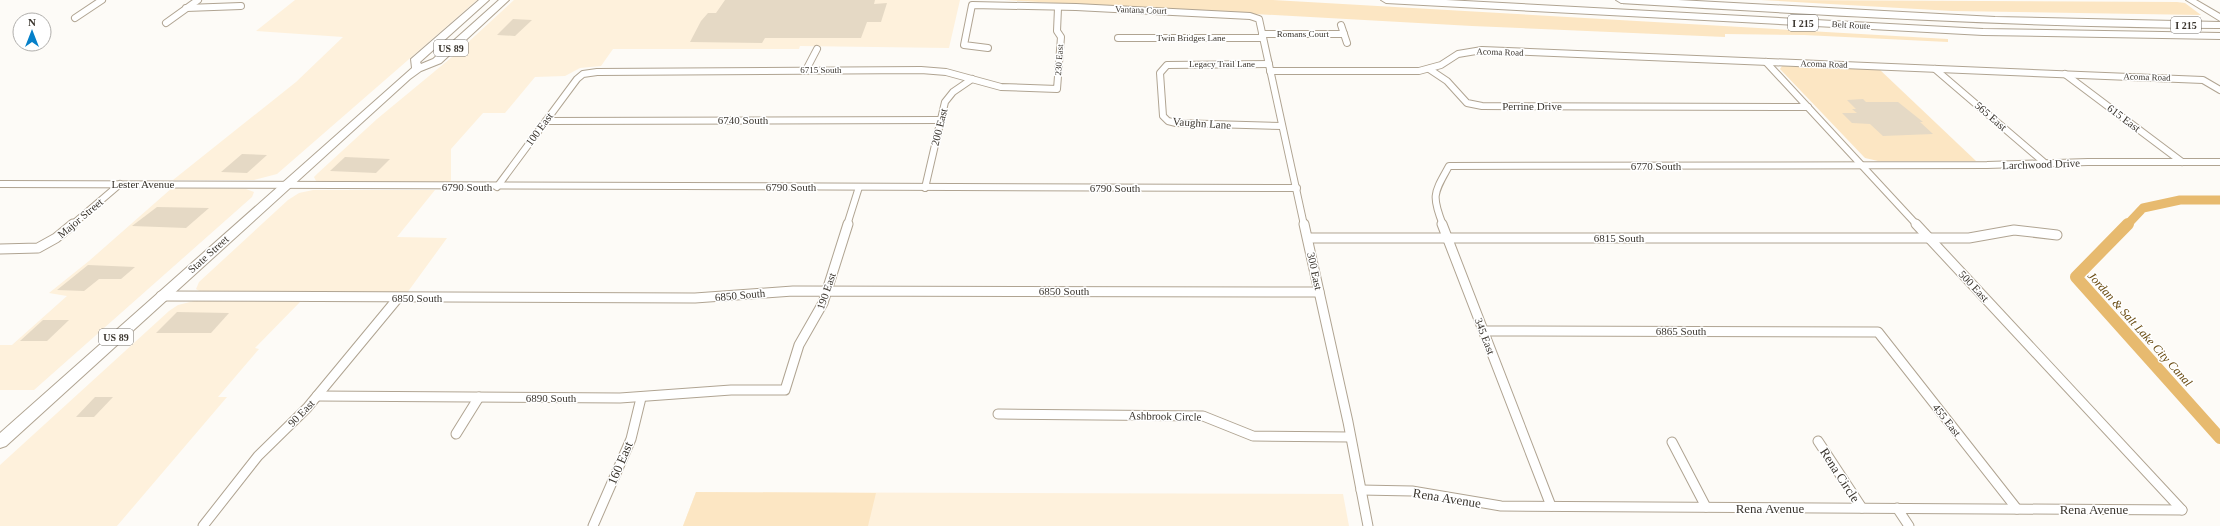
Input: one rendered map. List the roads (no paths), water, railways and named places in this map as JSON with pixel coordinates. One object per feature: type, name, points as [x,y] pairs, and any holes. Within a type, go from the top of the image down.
[{"type":"highway","name":"Belt Route","points":[[1386,0],[1983,32],[2220,36]]},
{"type":"highway","name":"Belt Route","points":[[1621,0],[2074,24],[2220,25]]},
{"type":"main road","name":"State Street","points":[[417,69],[415,61],[484,0]]},
{"type":"main road","name":"State Street","points":[[1,440],[285,185],[417,69],[437,61],[504,0]]},
{"type":"street","points":[[75,18],[102,0]]},
{"type":"street","points":[[166,23],[198,0]]},
{"type":"street","points":[[2193,2],[2220,18]]},
{"type":"street","name":"Vantana Court","points":[[988,48],[964,45],[972,5],[1058,8],[1076,7],[1257,17]]},
{"type":"street","points":[[186,8],[241,6]]},
{"type":"street","name":"230 East","points":[[1057,89],[1061,37],[1057,31],[1058,8]]},
{"type":"street","name":"300 East","points":[[1257,17],[1263,36],[1320,292],[1368,526]]},
{"type":"street","name":"Romans Court","points":[[1342,25],[1347,43]]},
{"type":"street","name":"Romans Court","points":[[1263,36],[1344,34]]},
{"type":"street","name":"Twin Bridges Lane","points":[[1118,38],[1263,36]]},
{"type":"street","points":[[806,70],[817,49]]},
{"type":"street","name":"Acoma Road","points":[[1429,69],[1441,65],[1458,54],[1482,50],[2203,80],[2220,90]]},
{"type":"street","name":"500 East","points":[[1766,62],[2182,510]]},
{"type":"street","name":"Legacy Trail Lane","points":[[1176,64],[1269,68]]},
{"type":"street","name":"Vaughn Lane","points":[[1176,64],[1167,66],[1160,73],[1164,116],[1168,120],[1176,123],[1209,125],[1282,126]]},
{"type":"street","points":[[1269,68],[1405,71],[1429,69]]},
{"type":"street","name":"565 East","points":[[1935,68],[2046,164]]},
{"type":"street","name":"Perrine Drive","points":[[1429,69],[1447,81],[1467,103],[1482,106],[1808,107]]},
{"type":"street","name":"6715 South","points":[[583,74],[597,72],[921,70],[946,72],[1001,87],[1017,89],[1057,89]]},
{"type":"street","name":"100 East","points":[[497,187],[576,79],[583,74]]},
{"type":"street","name":"615 East","points":[[2065,74],[2182,162]]},
{"type":"street","name":"200 East","points":[[925,188],[940,120],[948,96],[972,79]]},
{"type":"street","name":"6740 South","points":[[546,121],[940,120]]},
{"type":"street","name":"Larchwood Drive","points":[[1863,166],[2220,162]]},
{"type":"street","name":"6770 South","points":[[1449,166],[1863,166]]},
{"type":"street","name":"345 East","points":[[1449,166],[1435,192],[1434,198],[1551,506]]},
{"type":"street","name":"Lester Avenue","points":[[0,184],[285,185]]},
{"type":"street","name":"Major Street","points":[[0,249],[38,248],[56,238],[120,184]]},
{"type":"street","name":"6790 South","points":[[285,185],[497,187],[1297,188]]},
{"type":"street","name":"190 East","points":[[785,390],[799,345],[818,314],[827,291],[859,188]]},
{"type":"street","name":"6815 South","points":[[1308,238],[1977,238],[2008,230],[2057,235]]},
{"type":"street","name":"6850 South","points":[[161,296],[694,298],[788,291],[1320,292]]},
{"type":"street","name":"90 East","points":[[203,526],[258,456],[317,396],[398,298]]},
{"type":"street","name":"6865 South","points":[[1484,331],[1878,332]]},
{"type":"street","name":"455 East","points":[[1878,332],[2017,509]]},
{"type":"street","name":"6890 South","points":[[317,396],[641,398],[731,390],[785,390]]},
{"type":"street","points":[[456,434],[479,397]]},
{"type":"street","name":"160 East","points":[[593,526],[631,439],[641,398]]},
{"type":"street","name":"Ashbrook Circle","points":[[998,414],[1203,416],[1211,418],[1241,433],[1253,436],[1350,437]]},
{"type":"street","points":[[1672,442],[1706,507]]},
{"type":"street","name":"Rena Circle","points":[[1818,442],[1862,508]]},
{"type":"street","name":"Rena Avenue","points":[[1360,490],[1412,491],[1501,506],[2182,510]]},
{"type":"street","points":[[1897,508],[1909,526]]},
{"type":"waterway","name":"Jordan & Salt Lake City Canal","points":[[2127,225],[2143,208],[2180,200],[2220,200]]},
{"type":"waterway","name":"Jordan & Salt Lake City Canal","points":[[2128,224],[2076,277],[2220,438]]}]
